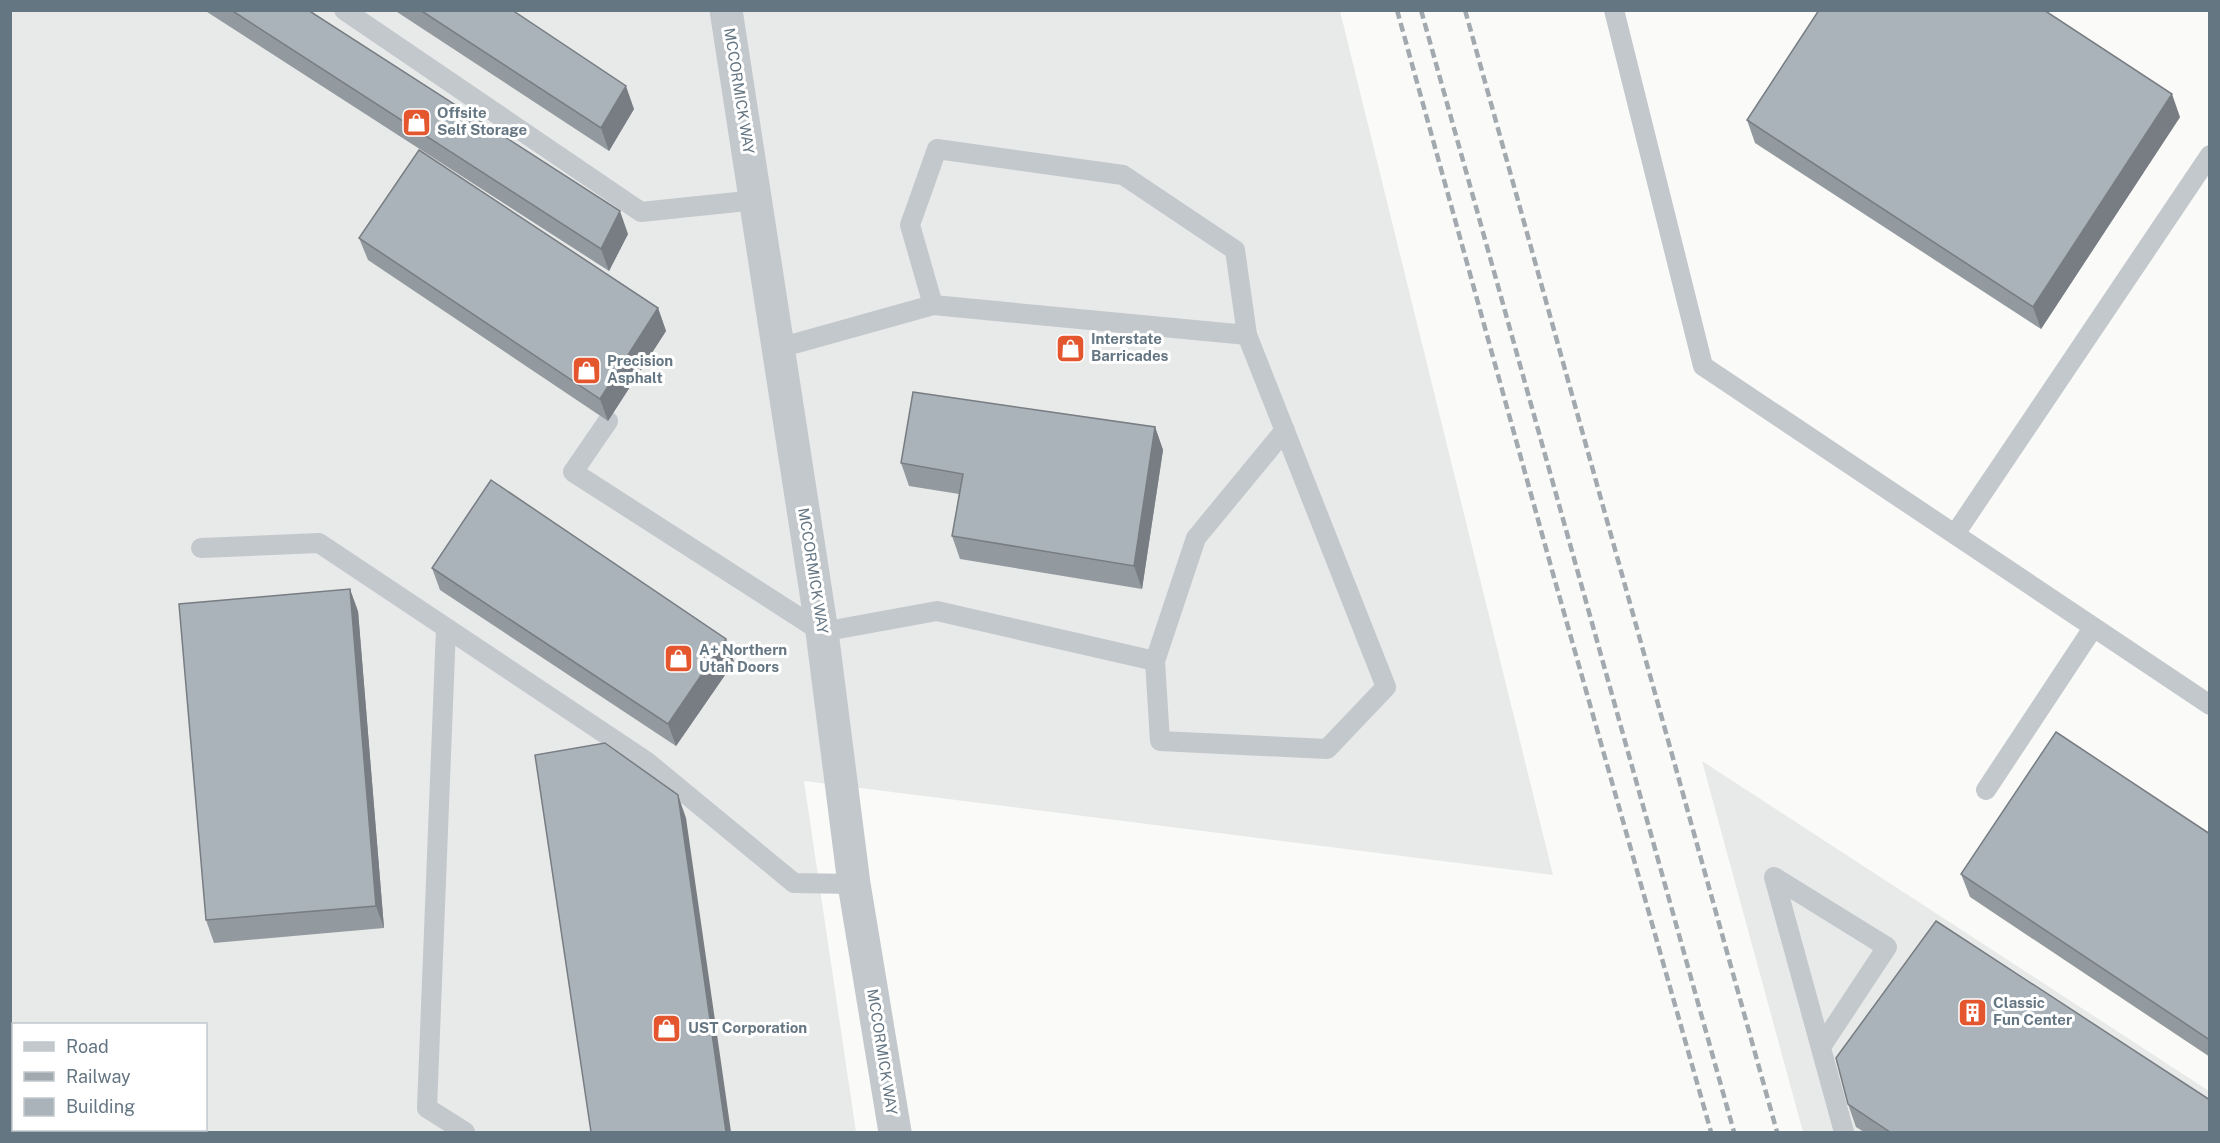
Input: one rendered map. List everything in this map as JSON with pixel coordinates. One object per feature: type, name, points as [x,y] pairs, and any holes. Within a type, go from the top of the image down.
[{"type":"street","name":"MCCORMICK WAY","points":[[726,10],[822,632],[854,884],[895,1132]]},
{"type":"lane","points":[[344,10],[641,212],[756,200]]},
{"type":"lane","points":[[1614,10],[1703,366],[2210,705]]},
{"type":"lane","points":[[933,305],[910,225],[937,149],[1123,175],[1235,250],[1247,335],[1285,430],[1386,687],[1327,749],[1160,741],[1155,661],[1197,538],[1285,430]]},
{"type":"lane","points":[[1955,534],[2210,155]]},
{"type":"lane","points":[[779,348],[933,305],[1247,335]]},
{"type":"lane","points":[[608,421],[573,472],[822,632],[937,611],[1155,661]]},
{"type":"lane","points":[[201,548],[319,543],[646,761],[794,883],[854,884]]},
{"type":"lane","points":[[446,628],[427,1108],[465,1132]]},
{"type":"lane","points":[[1986,790],[2093,628]]},
{"type":"lane","points":[[1821,1047],[1887,947],[1774,877],[1784,911],[1821,1047],[1845,1132]]},
{"type":"shaded area","points":[[10,11],[1340,11],[1553,875],[804,781],[856,1132],[11,1132]]},
{"type":"shaded area","points":[[1702,761],[2209,1091],[2209,1132],[1803,1132]]},
{"type":"building","name":"Offsite Self Storage","points":[[231,10],[308,10],[620,211],[601,249]]},
{"type":"building","name":"Offsite Self Storage","points":[[420,10],[512,10],[626,86],[601,128]]},
{"type":"building","points":[[1819,10],[2044,10],[2172,94],[2033,307],[1747,120]]},
{"type":"building","points":[[419,150],[658,308],[600,399],[359,238]]},
{"type":"building","points":[[913,392],[1155,427],[1134,566],[952,536],[963,474],[901,463]]},
{"type":"building","points":[[491,480],[726,639],[668,724],[432,568]]},
{"type":"building","points":[[350,589],[376,906],[206,920],[179,604]]},
{"type":"building","points":[[2056,732],[2210,834],[2210,1040],[1961,874]]},
{"type":"building","points":[[605,743],[678,795],[726,1132],[591,1132],[535,755]]},
{"type":"building","name":"Classic Fun Center","points":[[1936,921],[2210,1100],[2210,1132],[1890,1132],[1848,1104],[1836,1058]]},
{"type":"railway","points":[[1397,10],[1711,1132]]},
{"type":"railway","points":[[1421,10],[1734,1132]]},
{"type":"railway","points":[[1465,10],[1777,1132]]},
{"type":"place","name":"Offsite Self Storage","points":[[416,122]]},
{"type":"place","name":"Interstate Barricades","points":[[1070,348]]},
{"type":"place","name":"Precision Asphalt","points":[[586,370]]},
{"type":"place","name":"A+ Northern Utah Doors","points":[[678,659]]},
{"type":"place","name":"Classic Fun Center","points":[[1972,1012]]},
{"type":"place","name":"UST Corporation","points":[[667,1028]]}]
